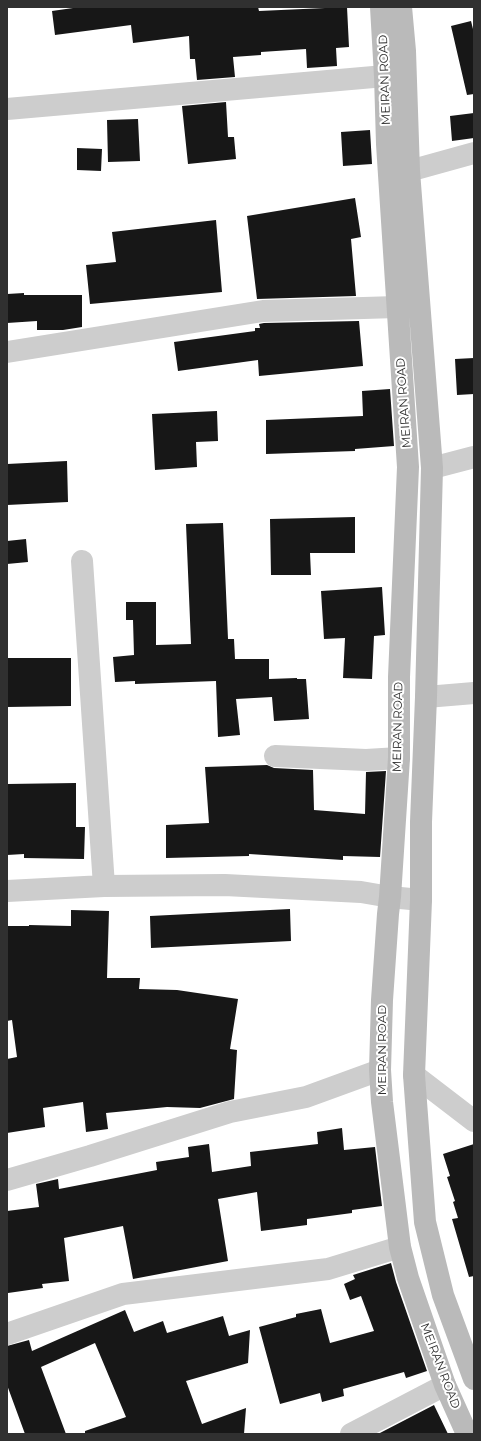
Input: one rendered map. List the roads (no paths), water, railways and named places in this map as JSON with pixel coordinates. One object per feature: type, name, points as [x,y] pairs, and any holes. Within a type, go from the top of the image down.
[{"type":"main road","name":"MEIRAN ROAD","points":[[381,7],[387,144],[408,467],[399,677],[399,758],[382,1000],[380,1070],[382,1102],[400,1247],[408,1278],[445,1385],[467,1434]]},
{"type":"main road","name":"MEIRAN ROAD","points":[[401,7],[405,51],[409,171],[432,468],[421,822],[421,900],[414,1075],[425,1222],[443,1294],[474,1379]]},
{"type":"street","points":[[7,109],[385,76]]},
{"type":"street","points":[[409,171],[474,153]]},
{"type":"street","points":[[7,352],[263,311],[397,307]]},
{"type":"street","points":[[432,468],[474,457]]},
{"type":"street","points":[[82,561],[104,886]]},
{"type":"street","points":[[426,697],[474,693]]},
{"type":"street","points":[[275,756],[366,760],[399,758]]},
{"type":"street","points":[[7,890],[104,886],[224,885],[361,892],[421,900]]},
{"type":"street","points":[[7,1180],[90,1156],[230,1112],[306,1097],[380,1070]]},
{"type":"street","points":[[414,1075],[474,1121]]},
{"type":"street","points":[[7,1334],[123,1294],[328,1269],[400,1247]]},
{"type":"street","points":[[351,1434],[445,1385]]}]
